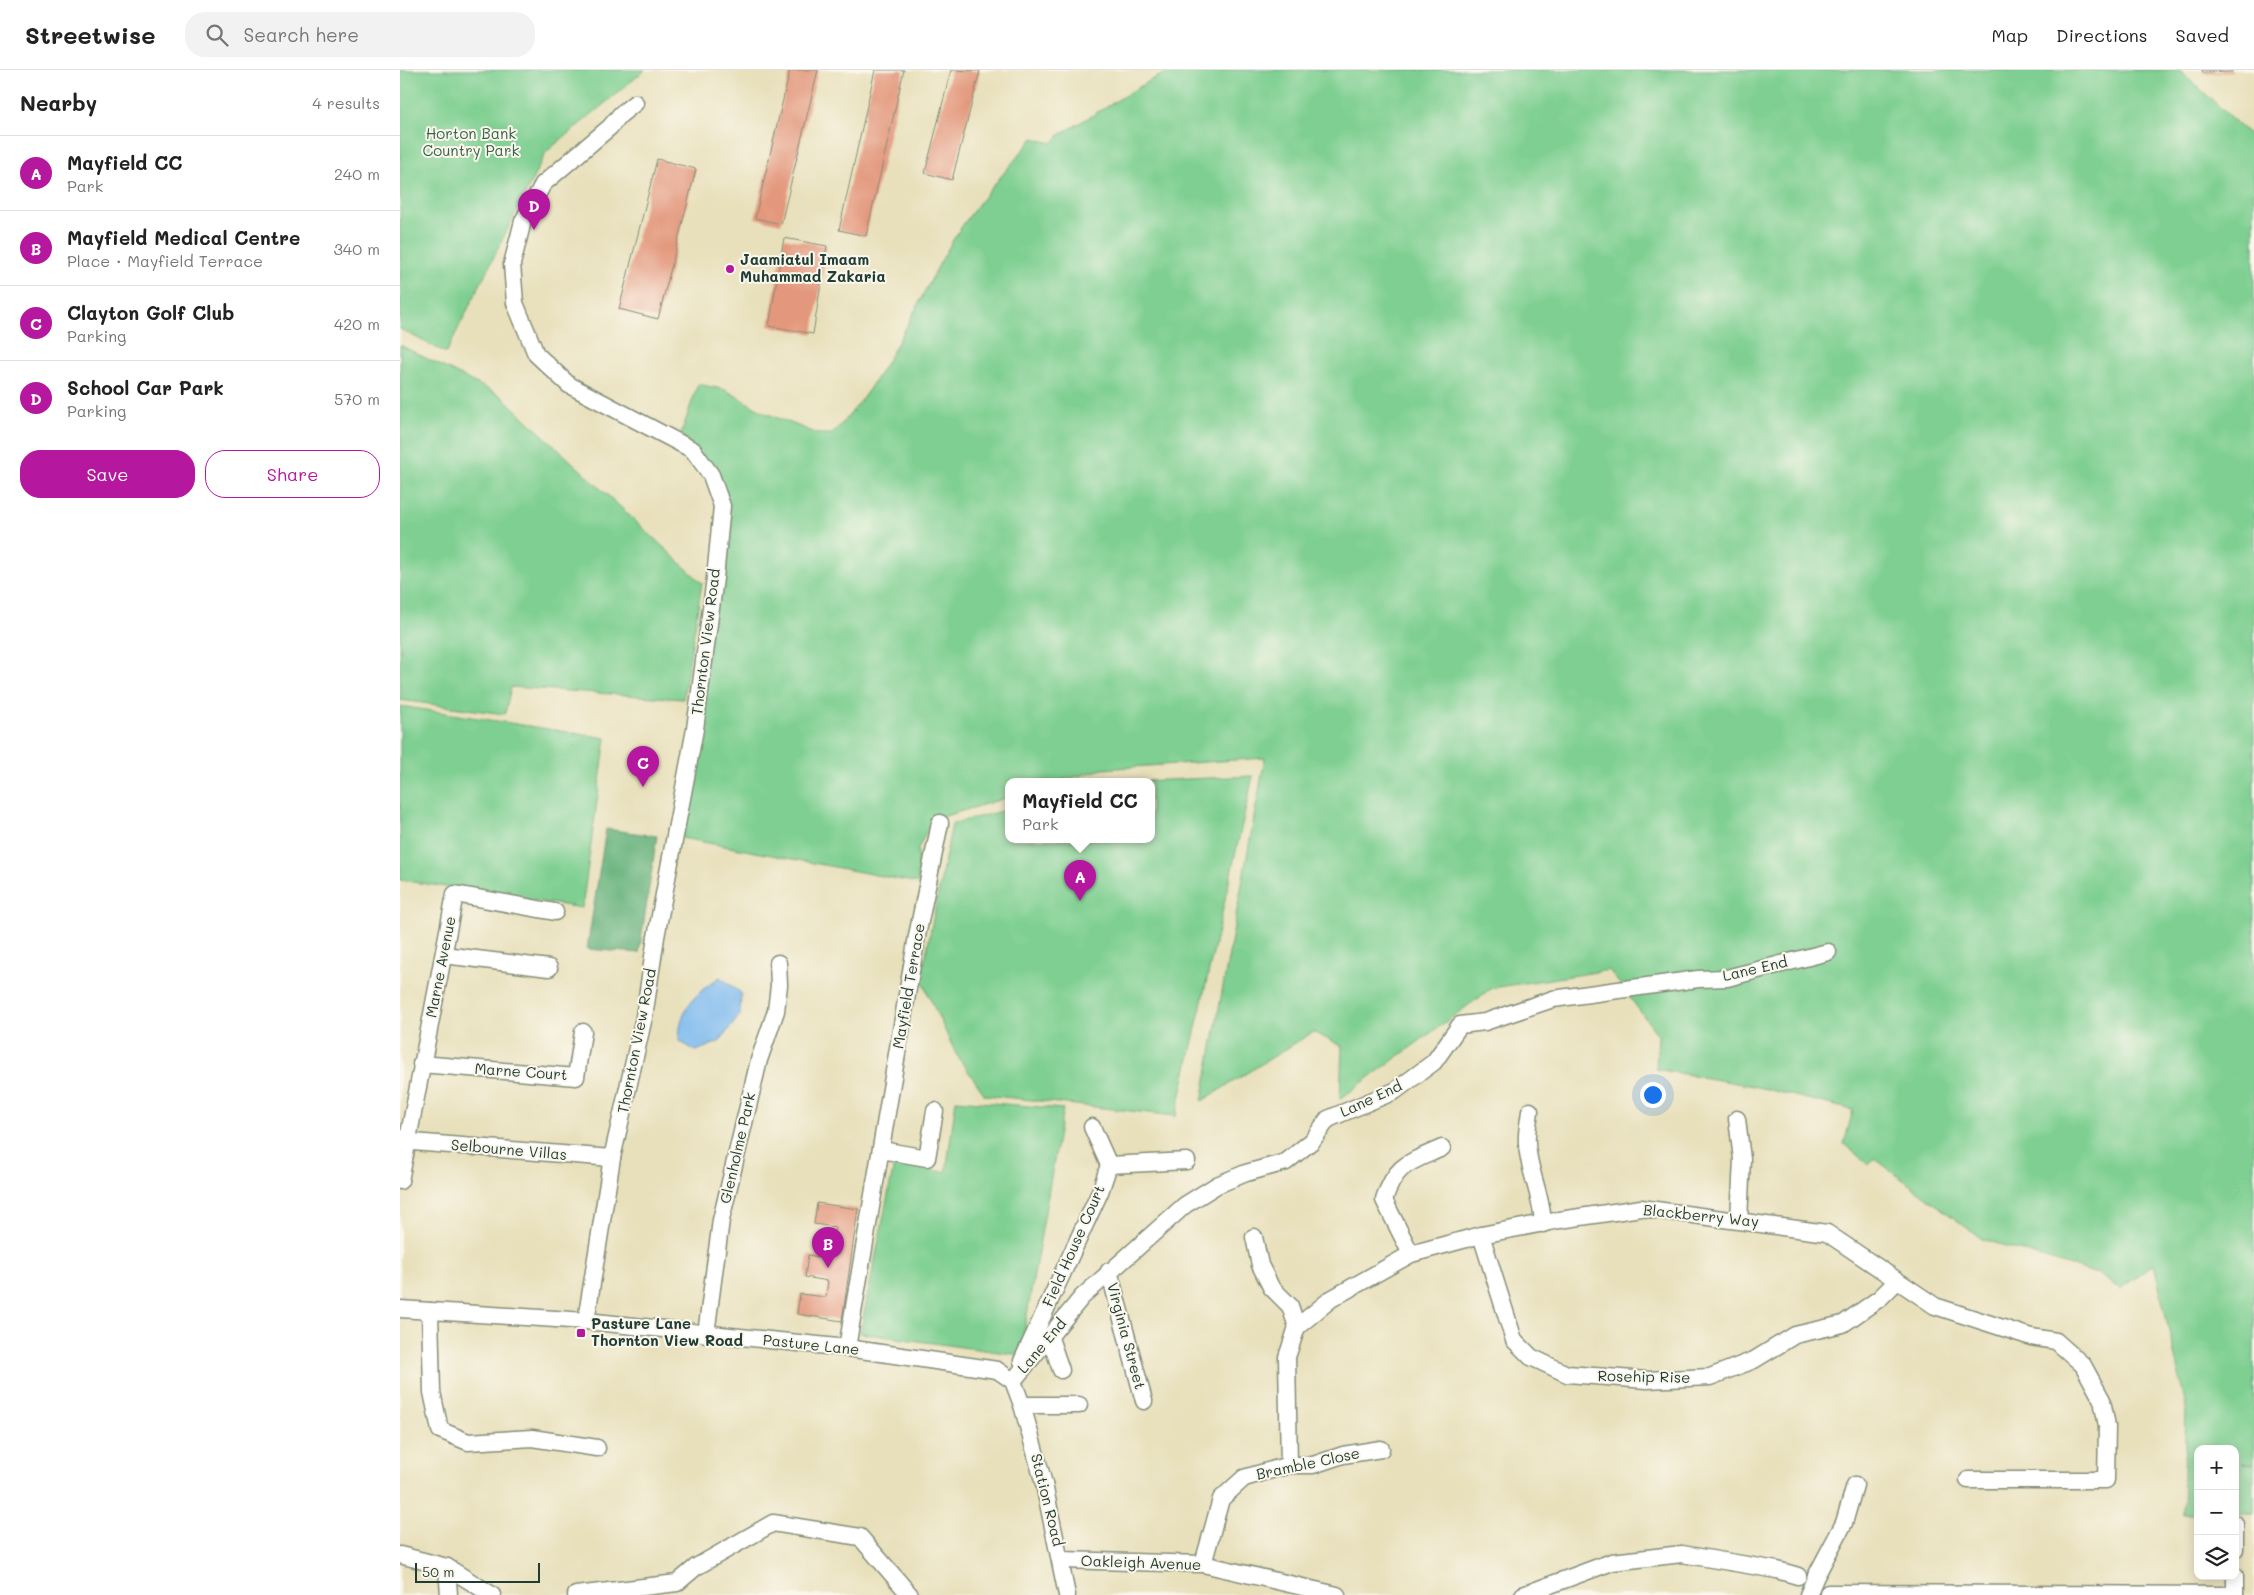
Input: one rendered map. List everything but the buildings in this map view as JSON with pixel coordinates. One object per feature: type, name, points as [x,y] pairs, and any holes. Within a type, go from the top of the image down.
[{"type":"street","name":"Thornton View Road","points":[[586,1321],[612,1158],[644,1017],[694,729],[715,578],[722,506],[711,475],[693,450],[569,385],[536,354],[515,303],[512,264],[523,221],[543,184],[610,127],[635,102]]},
{"type":"street","name":"Mayfield Terrace","points":[[847,1348],[917,936],[940,823]]},
{"type":"street","name":"Marne Avenue","points":[[400,1181],[403,1141],[444,955],[455,894],[555,912]]},
{"type":"street","name":"Lane End","points":[[1014,1381],[1082,1297],[1185,1205],[1225,1182],[1246,1173],[1286,1162],[1312,1141],[1328,1119],[1395,1091],[1434,1062],[1460,1026],[1485,1022],[1553,999],[1698,979],[1727,978],[1828,952]]},
{"type":"street","points":[[444,955],[549,968]]},
{"type":"street","name":"Glenholme Park","points":[[706,1334],[721,1220],[759,1060],[776,1012],[779,985],[778,964]]},
{"type":"street","name":"Marne Court","points":[[421,1064],[576,1077],[582,1032]]},
{"type":"street","points":[[881,1150],[928,1158],[935,1111]]},
{"type":"street","points":[[1530,1111],[1527,1142],[1530,1164],[1540,1193],[1543,1224]]},
{"type":"street","points":[[1737,1119],[1742,1159],[1739,1220]]},
{"type":"street","name":"Field House Court","points":[[1014,1381],[1100,1192],[1109,1165],[1092,1127]]},
{"type":"street","name":"Selbourne Villas","points":[[403,1141],[612,1158]]},
{"type":"street","points":[[1411,1254],[1384,1200],[1391,1180],[1402,1166],[1442,1148]]},
{"type":"street","name":"Field House Court","points":[[1109,1165],[1187,1161]]},
{"type":"street","name":"Blackberry Way","points":[[1297,1327],[1331,1299],[1411,1254],[1481,1235],[1543,1224],[1641,1208],[1828,1233],[1935,1306],[2031,1337],[2056,1341],[2083,1365],[2102,1400],[2107,1426],[2106,1480],[1968,1480]]},
{"type":"street","name":"Rosehip Rise","points":[[1481,1235],[1514,1340],[1531,1357],[1567,1374],[1647,1380],[1710,1378],[1754,1360],[1796,1335],[1843,1324],[1880,1298],[1897,1280]]},
{"type":"street","points":[[1254,1237],[1260,1265],[1271,1287],[1290,1306],[1297,1327],[1287,1358],[1288,1466]]},
{"type":"street","name":"Virginia Street","points":[[1109,1271],[1144,1401]]},
{"type":"street","name":"Pasture Lane","points":[[400,1309],[586,1321],[847,1348],[997,1370],[1014,1381]]},
{"type":"street","points":[[430,1311],[432,1392],[440,1430],[468,1442],[532,1438],[597,1448]]},
{"type":"street","points":[[1050,1338],[1061,1370]]},
{"type":"street","points":[[1014,1381],[1022,1405],[1079,1405]]},
{"type":"street","name":"Station Road","points":[[1022,1405],[1044,1484],[1061,1560],[1066,1595]]},
{"type":"street","name":"Bramble Close","points":[[1203,1564],[1221,1499],[1244,1478],[1288,1466],[1313,1465],[1343,1455],[1381,1449]]},
{"type":"street","points":[[1808,1595],[1844,1523],[1855,1485]]},
{"type":"street","points":[[576,1595],[612,1593],[677,1583],[696,1568],[773,1523],[860,1537],[910,1595]]},
{"type":"street","points":[[1523,1595],[1547,1591],[1612,1562],[1682,1554],[1777,1570],[1798,1576]]},
{"type":"street","points":[[400,1555],[447,1567],[492,1595]]},
{"type":"street","name":"Oakleigh Avenue","points":[[1061,1560],[1203,1564],[1337,1595]]},
{"type":"street","points":[[447,1567],[449,1595]]},
{"type":"street","points":[[1828,1593],[2235,1595],[2235,1580]]},
{"type":"green space","name":"Horton Bank Country Park","points":[[400,70],[645,70],[546,152],[446,353],[400,329]]},
{"type":"green space","points":[[1172,70],[2180,70],[2254,139],[2254,1464],[2242,1464],[2254,1465],[2254,1514],[2239,1514],[2239,1445],[2194,1445],[2194,1514],[2183,1514],[2186,1407],[2154,1264],[2120,1289],[2098,1274],[1982,1239],[1874,1158],[1869,1165],[1844,1144],[1853,1110],[1753,1086],[1656,1069],[1658,1035],[1609,970],[1492,988],[1340,1099],[1342,1046],[1313,1032],[1202,1101],[1265,758],[1103,769],[1071,778],[1005,778],[1005,798],[932,820],[918,849],[918,883],[682,838],[724,529],[706,465],[681,434],[698,384],[726,390],[763,412],[818,434],[832,434],[869,390],[884,366],[961,227],[1033,138],[1052,143],[1058,136],[1149,81]]},
{"type":"green space","points":[[400,345],[501,396],[702,583],[683,699],[511,687],[505,714],[400,700]]},
{"type":"green space","points":[[400,706],[606,738],[582,908],[400,880]]},
{"type":"green space","points":[[1253,776],[1176,1116],[985,1095],[956,1054],[921,979],[952,824],[1005,810],[1005,843],[1155,843],[1155,780]]},
{"type":"green space","points":[[606,829],[657,836],[639,953],[587,949]]},
{"type":"green space","points":[[956,1100],[1063,1109],[1020,1355],[860,1333],[894,1165],[946,1172]]},
{"type":"water","points":[[720,977],[741,993],[740,1015],[719,1042],[696,1051],[679,1041],[682,1020],[685,1011],[696,996]]},
{"type":"place","name":"School Car Park","points":[[534,230]]},
{"type":"place","name":"Jaamiatul Imaam Muhammad Zakaria","points":[[730,269]]},
{"type":"place","name":"Clayton Golf Club","points":[[643,787]]},
{"type":"place","name":"Mayfield CC","points":[[1080,901]]},
{"type":"place","name":"Mayfield Medical Centre","points":[[828,1268]]},
{"type":"place","name":"Pasture Lane Thornton View Road","points":[[581,1333]]}]
